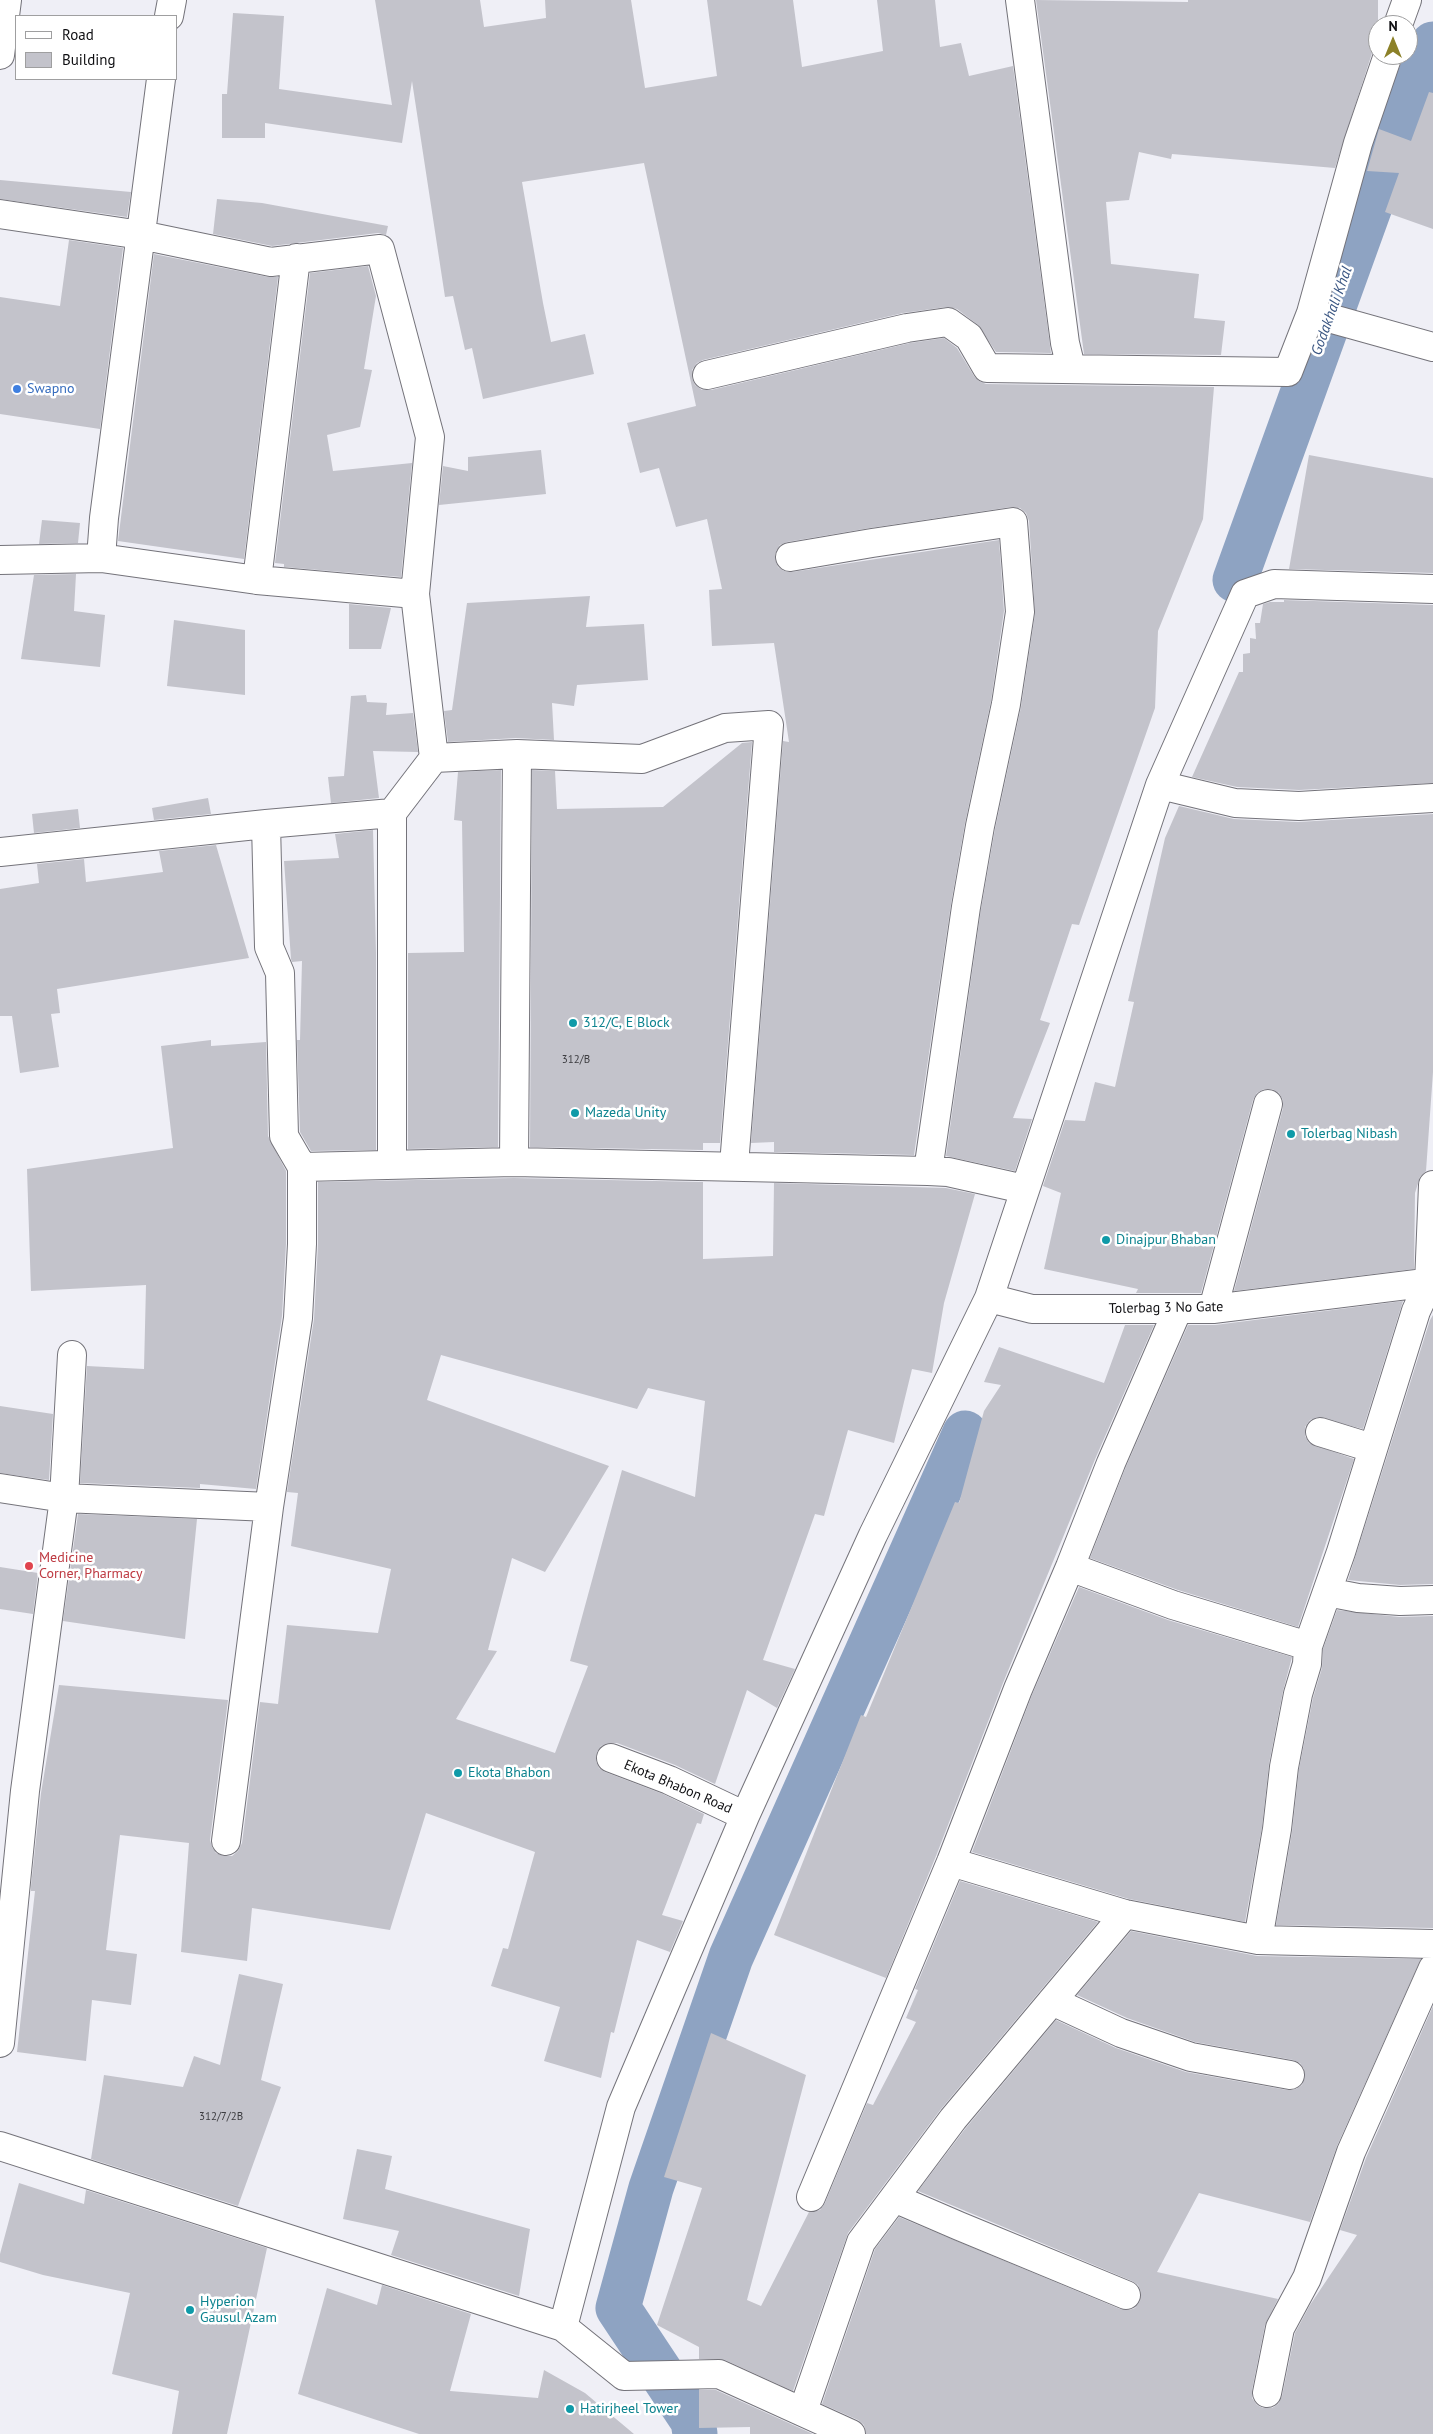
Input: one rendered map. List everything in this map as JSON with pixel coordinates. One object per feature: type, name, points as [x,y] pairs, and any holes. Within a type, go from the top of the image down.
[{"type":"street","points":[[0,55],[7,0]]},
{"type":"street","points":[[170,15],[172,0]]},
{"type":"street","points":[[1020,0],[1065,343],[1072,368]]},
{"type":"street","points":[[1402,15],[1407,0]]},
{"type":"street","points":[[707,375],[907,328],[948,322],[969,337],[987,368],[1020,370],[1072,368],[1288,372],[1311,314],[1358,143],[1385,65]]},
{"type":"street","points":[[101,558],[161,80]]},
{"type":"street","points":[[0,214],[141,235],[270,262],[380,249],[430,437],[415,594],[434,758],[392,813],[392,1163]]},
{"type":"street","points":[[257,580],[296,258]]},
{"type":"street","points":[[1311,314],[1433,347]]},
{"type":"street","points":[[790,557],[1013,522],[1020,612],[1006,704],[980,826],[966,907],[928,1171]]},
{"type":"street","points":[[0,560],[101,558],[257,580],[415,594]]},
{"type":"street","points":[[563,2327],[621,2107],[745,1816],[873,1535],[989,1298],[1160,785],[1244,594],[1274,584],[1433,589]]},
{"type":"street","points":[[434,758],[516,754],[642,760],[725,728],[769,725],[734,1165]]},
{"type":"street","points":[[514,1162],[516,754]]},
{"type":"street","points":[[1160,785],[1235,803],[1299,806],[1433,798]]},
{"type":"street","points":[[0,852],[266,824],[392,813]]},
{"type":"street","points":[[226,1841],[268,1507],[298,1318],[302,1244],[302,1166],[284,1136],[280,973],[268,947],[266,824]]},
{"type":"street","points":[[1213,1309],[1268,1104]]},
{"type":"street","points":[[302,1166],[514,1162],[734,1165],[928,1171],[948,1172],[1024,1189]]},
{"type":"street","points":[[1258,1940],[1277,1829],[1284,1768],[1298,1694],[1307,1664],[1308,1646],[1327,1592],[1416,1311],[1431,1282],[1433,1185]]},
{"type":"street","name":"Tolerbag 3 No Gate","points":[[989,1298],[1032,1308],[1213,1309],[1431,1282]]},
{"type":"street","points":[[811,2197],[951,1862],[1018,1689],[1070,1567],[1118,1446],[1178,1309]]},
{"type":"street","points":[[0,2044],[25,1790],[64,1498],[72,1355]]},
{"type":"street","points":[[1320,1432],[1372,1448]]},
{"type":"street","points":[[0,1488],[64,1498],[268,1507]]},
{"type":"street","points":[[1070,1567],[1173,1605],[1308,1646]]},
{"type":"street","points":[[1327,1592],[1358,1598],[1433,1600]]},
{"type":"street","name":"Ekota Bhabon Road","points":[[611,1758],[669,1780],[745,1816]]},
{"type":"street","points":[[951,1862],[1124,1914],[1258,1940],[1433,1944]]},
{"type":"street","points":[[803,2411],[861,2242],[953,2119],[1124,1914]]},
{"type":"street","points":[[1267,2393],[1280,2328],[1307,2278],[1351,2152],[1433,1968]]},
{"type":"street","points":[[1052,2001],[1120,2033],[1191,2057],[1290,2075]]},
{"type":"street","points":[[0,2146],[563,2327],[624,2376],[719,2374],[851,2434]]},
{"type":"street","points":[[894,2198],[1126,2295]]},
{"type":"building","points":[[375,0],[480,0],[484,27],[546,18],[545,0],[631,0],[645,88],[717,76],[707,0],[793,0],[802,67],[883,51],[877,0],[935,0],[940,47],[961,43],[969,76],[1013,66],[1051,353],[996,352],[978,325],[957,309],[946,307],[903,313],[703,360],[697,363],[692,370],[692,378],[695,385],[702,390],[711,390],[910,343],[944,338],[957,348],[974,376],[986,384],[1214,387],[1203,519],[1158,631],[1155,708],[1079,925],[1072,924],[1040,1020],[1050,1023],[1013,1118],[1032,1119],[1015,1171],[946,1156],[981,909],[995,829],[1021,707],[1035,614],[1029,521],[1026,513],[1020,508],[1011,507],[870,528],[787,542],[780,545],[776,551],[775,559],[778,567],[784,571],[792,572],[999,540],[1004,611],[991,701],[965,823],[951,904],[914,1155],[774,1152],[774,1142],[751,1143],[783,741],[789,742],[774,643],[712,646],[709,590],[722,589],[707,519],[676,527],[659,468],[640,473],[627,423],[696,406],[644,163],[522,182],[551,342],[585,334],[594,374],[483,399],[472,348],[465,350],[453,296],[445,297],[412,81],[402,143],[265,123],[265,138],[222,138],[222,94],[227,94],[233,13],[284,16],[279,89],[392,105]]},
{"type":"building","points":[[1036,0],[1188,2],[1188,0],[1378,0],[1378,15],[1368,15],[1368,65],[1335,168],[1172,154],[1171,159],[1139,152],[1129,200],[1106,202],[1111,264],[1199,274],[1194,318],[1225,321],[1221,355],[1084,354]]},
{"type":"building","points":[[1429,92],[1433,93],[1433,229],[1385,212],[1399,173],[1367,171],[1379,129],[1411,141]]},
{"type":"building","points":[[0,180],[131,192],[127,217],[0,199]]},
{"type":"building","points":[[217,199],[262,203],[388,226],[386,235],[378,233],[272,246],[213,234]]},
{"type":"building","points":[[69,240],[123,248],[100,429],[0,414],[0,297],[60,306]]},
{"type":"building","points":[[154,254],[268,277],[278,277],[244,559],[118,541]]},
{"type":"building","points":[[368,266],[376,296],[364,369],[372,370],[360,427],[327,435],[333,471],[412,463],[401,577],[284,567],[284,564],[275,563],[310,273]]},
{"type":"building","points":[[541,450],[546,494],[439,505],[443,466],[468,471],[468,457]]},
{"type":"building","points":[[1309,455],[1433,478],[1433,573],[1289,569]]},
{"type":"building","points":[[42,520],[80,523],[78,543],[39,544]]},
{"type":"building","points":[[76,574],[74,611],[105,615],[100,667],[21,659],[34,575]]},
{"type":"building","points":[[590,596],[586,627],[644,624],[648,680],[577,685],[574,706],[552,703],[554,740],[516,738],[448,742],[444,711],[452,710],[467,603]]},
{"type":"building","points":[[1284,600],[1433,605],[1433,783],[1299,790],[1237,787],[1192,777],[1239,672],[1243,672],[1243,654],[1250,653],[1250,638],[1256,639],[1255,623],[1260,623],[1263,604],[1284,602]]},
{"type":"building","points":[[349,604],[391,608],[381,649],[349,649]]},
{"type":"building","points":[[174,620],[245,630],[245,695],[167,686]]},
{"type":"building","points":[[366,695],[367,702],[387,703],[386,715],[413,713],[418,752],[373,751],[379,798],[331,803],[328,777],[344,776],[351,696]]},
{"type":"building","points":[[752,742],[720,1143],[703,1143],[703,1150],[530,1147],[532,770],[555,771],[557,809],[663,807],[742,743]]},
{"type":"building","points":[[501,770],[498,1147],[408,1149],[408,953],[464,952],[462,821],[454,820],[458,772]]},
{"type":"building","points":[[208,798],[211,814],[154,820],[152,808]]},
{"type":"building","points":[[1179,806],[1234,819],[1298,822],[1433,814],[1433,1072],[1426,1171],[1420,1177],[1415,1193],[1414,1269],[1234,1291],[1283,1108],[1283,1100],[1279,1093],[1272,1089],[1264,1089],[1257,1093],[1253,1100],[1201,1293],[1136,1293],[1138,1289],[1044,1269],[1061,1193],[1043,1186],[1065,1120],[1085,1121],[1095,1082],[1115,1087],[1134,1002],[1128,1001],[1165,838]]},
{"type":"building","points":[[78,809],[80,828],[34,833],[32,814]]},
{"type":"building","points":[[373,830],[376,953],[376,1150],[311,1151],[300,1132],[297,1040],[300,1040],[302,961],[292,962],[291,959],[284,861],[339,858],[335,834]]},
{"type":"building","points":[[216,845],[249,958],[57,989],[60,1013],[51,1014],[59,1067],[20,1073],[12,1016],[0,1016],[0,889],[39,883],[37,864],[84,859],[86,882],[163,872],[159,851]]},
{"type":"building","points":[[211,1040],[211,1046],[266,1042],[268,1136],[286,1171],[286,1244],[282,1316],[256,1489],[200,1484],[200,1488],[80,1483],[87,1366],[144,1369],[146,1285],[31,1291],[27,1169],[173,1148],[161,1046]]},
{"type":"building","points":[[514,1178],[703,1182],[703,1259],[773,1256],[774,1183],[946,1188],[975,1194],[944,1303],[932,1373],[912,1369],[894,1443],[848,1430],[824,1516],[815,1514],[763,1660],[795,1669],[777,1708],[747,1690],[715,1784],[675,1765],[617,1743],[608,1743],[601,1746],[597,1752],[596,1761],[599,1768],[605,1772],[663,1794],[704,1814],[701,1824],[697,1823],[662,1915],[683,1921],[670,1952],[637,1940],[614,2033],[611,2032],[601,2078],[544,2061],[560,2007],[491,1986],[503,1948],[508,1949],[535,1852],[426,1813],[390,1930],[252,1908],[247,1961],[181,1952],[189,1843],[120,1835],[106,1950],[137,1954],[131,2005],[92,2000],[86,2061],[17,2052],[35,1891],[31,1891],[31,1886],[41,1793],[59,1685],[228,1700],[210,1840],[216,1853],[232,1856],[238,1851],[242,1843],[260,1702],[278,1704],[287,1625],[378,1633],[391,1569],[291,1546],[298,1493],[287,1492],[314,1319],[318,1244],[318,1182]],"holes":[[[441,1355],[637,1409],[648,1388],[705,1401],[695,1497],[622,1470],[570,1661],[588,1666],[555,1753],[456,1719],[497,1651],[488,1650],[512,1558],[545,1572],[609,1466],[427,1400]]]},
{"type":"building","points":[[1403,1301],[1363,1429],[1317,1417],[1310,1420],[1305,1427],[1305,1436],[1309,1443],[1354,1459],[1298,1627],[1178,1590],[1090,1558],[1125,1469],[1188,1325],[1215,1325]]},
{"type":"building","points":[[1433,1315],[1433,1584],[1400,1585],[1348,1580],[1430,1320]]},
{"type":"building","points":[[1125,1325],[1154,1325],[1096,1457],[1003,1683],[886,1978],[774,1935],[861,1715],[866,1717],[955,1502],[959,1503],[984,1411],[1001,1385],[984,1382],[999,1347],[1104,1383]]},
{"type":"building","points":[[0,1406],[53,1414],[49,1480],[0,1473]]},
{"type":"building","points":[[78,1514],[197,1519],[185,1639],[63,1621]]},
{"type":"building","points":[[0,1567],[38,1573],[33,1614],[0,1609]]},
{"type":"building","points":[[1079,1587],[1168,1620],[1292,1657],[1283,1691],[1269,1764],[1262,1827],[1245,1922],[1129,1899],[972,1852],[1032,1695]]},
{"type":"building","points":[[1337,1610],[1399,1617],[1433,1616],[1433,1928],[1276,1925],[1292,1832],[1299,1769],[1313,1698],[1322,1668],[1323,1649]]},
{"type":"building","points":[[960,1881],[1098,1922],[941,2109],[848,2233],[793,2391],[725,2360],[699,2359],[699,2347],[657,2325],[702,2188],[664,2177],[711,2033],[806,2075],[747,2300],[761,2306],[809,2212],[820,2210],[825,2203],[867,2103],[873,2105],[916,2022],[906,2018],[918,1990],[915,1989]]},
{"type":"building","points":[[1131,1931],[1257,1956],[1421,1959],[1337,2146],[1310,2222],[1199,2193],[1157,2272],[1278,2299],[1265,2325],[1252,2398],[1257,2405],[1263,2408],[1272,2408],[1278,2404],[1282,2396],[1295,2333],[1310,2305],[1357,2235],[1340,2230],[1366,2158],[1433,2006],[1433,2434],[866,2434],[864,2425],[858,2420],[822,2404],[875,2249],[899,2217],[1120,2309],[1129,2310],[1135,2308],[1140,2301],[1141,2292],[1138,2285],[1132,2281],[918,2191],[965,2129],[1056,2020],[1116,2048],[1186,2072],[1287,2090],[1296,2089],[1302,2085],[1305,2077],[1304,2069],[1300,2063],[1293,2060],[1195,2042],[1127,2018],[1077,1995]]},
{"type":"building","points":[[239,1974],[283,1984],[261,2080],[281,2087],[238,2206],[91,2159],[104,2075],[183,2087],[194,2056],[220,2065]]},
{"type":"building","points":[[357,2149],[392,2156],[385,2189],[530,2229],[519,2296],[391,2255],[399,2231],[343,2219]]},
{"type":"building","name":"Hyperion Gausul Azam","points":[[19,2183],[84,2204],[86,2190],[267,2248],[227,2434],[172,2434],[179,2391],[112,2374],[130,2293],[43,2275],[0,2262],[0,2254]]},
{"type":"building","points":[[382,2285],[471,2314],[450,2391],[538,2398],[544,2370],[585,2393],[634,2434],[419,2434],[298,2394],[327,2288],[377,2305]]},
{"type":"building","points":[[699,2390],[716,2390],[813,2434],[750,2434],[750,2427],[699,2428]]},
{"type":"waterway","name":"Godakhali Khal","points":[[1235,580],[1390,151],[1433,44]]},
{"type":"waterway","points":[[695,2434],[693,2421],[618,2308],[651,2188],[731,1957],[965,1433]]},
{"type":"place","name":"Swapno","points":[[17,389]]},
{"type":"place","name":"312/C, E Block","points":[[573,1023]]},
{"type":"place","name":"Mazeda Unity","points":[[575,1113]]},
{"type":"place","name":"Tolerbag Nibash","points":[[1291,1134]]},
{"type":"place","name":"Dinajpur Bhaban","points":[[1106,1240]]},
{"type":"place","name":"Medicine Corner, Pharmacy","points":[[29,1566]]},
{"type":"place","name":"Ekota Bhabon","points":[[458,1773]]},
{"type":"place","name":"Hyperion Gausul Azam","points":[[190,2310]]},
{"type":"place","name":"Hatirjheel Tower","points":[[570,2409]]}]
